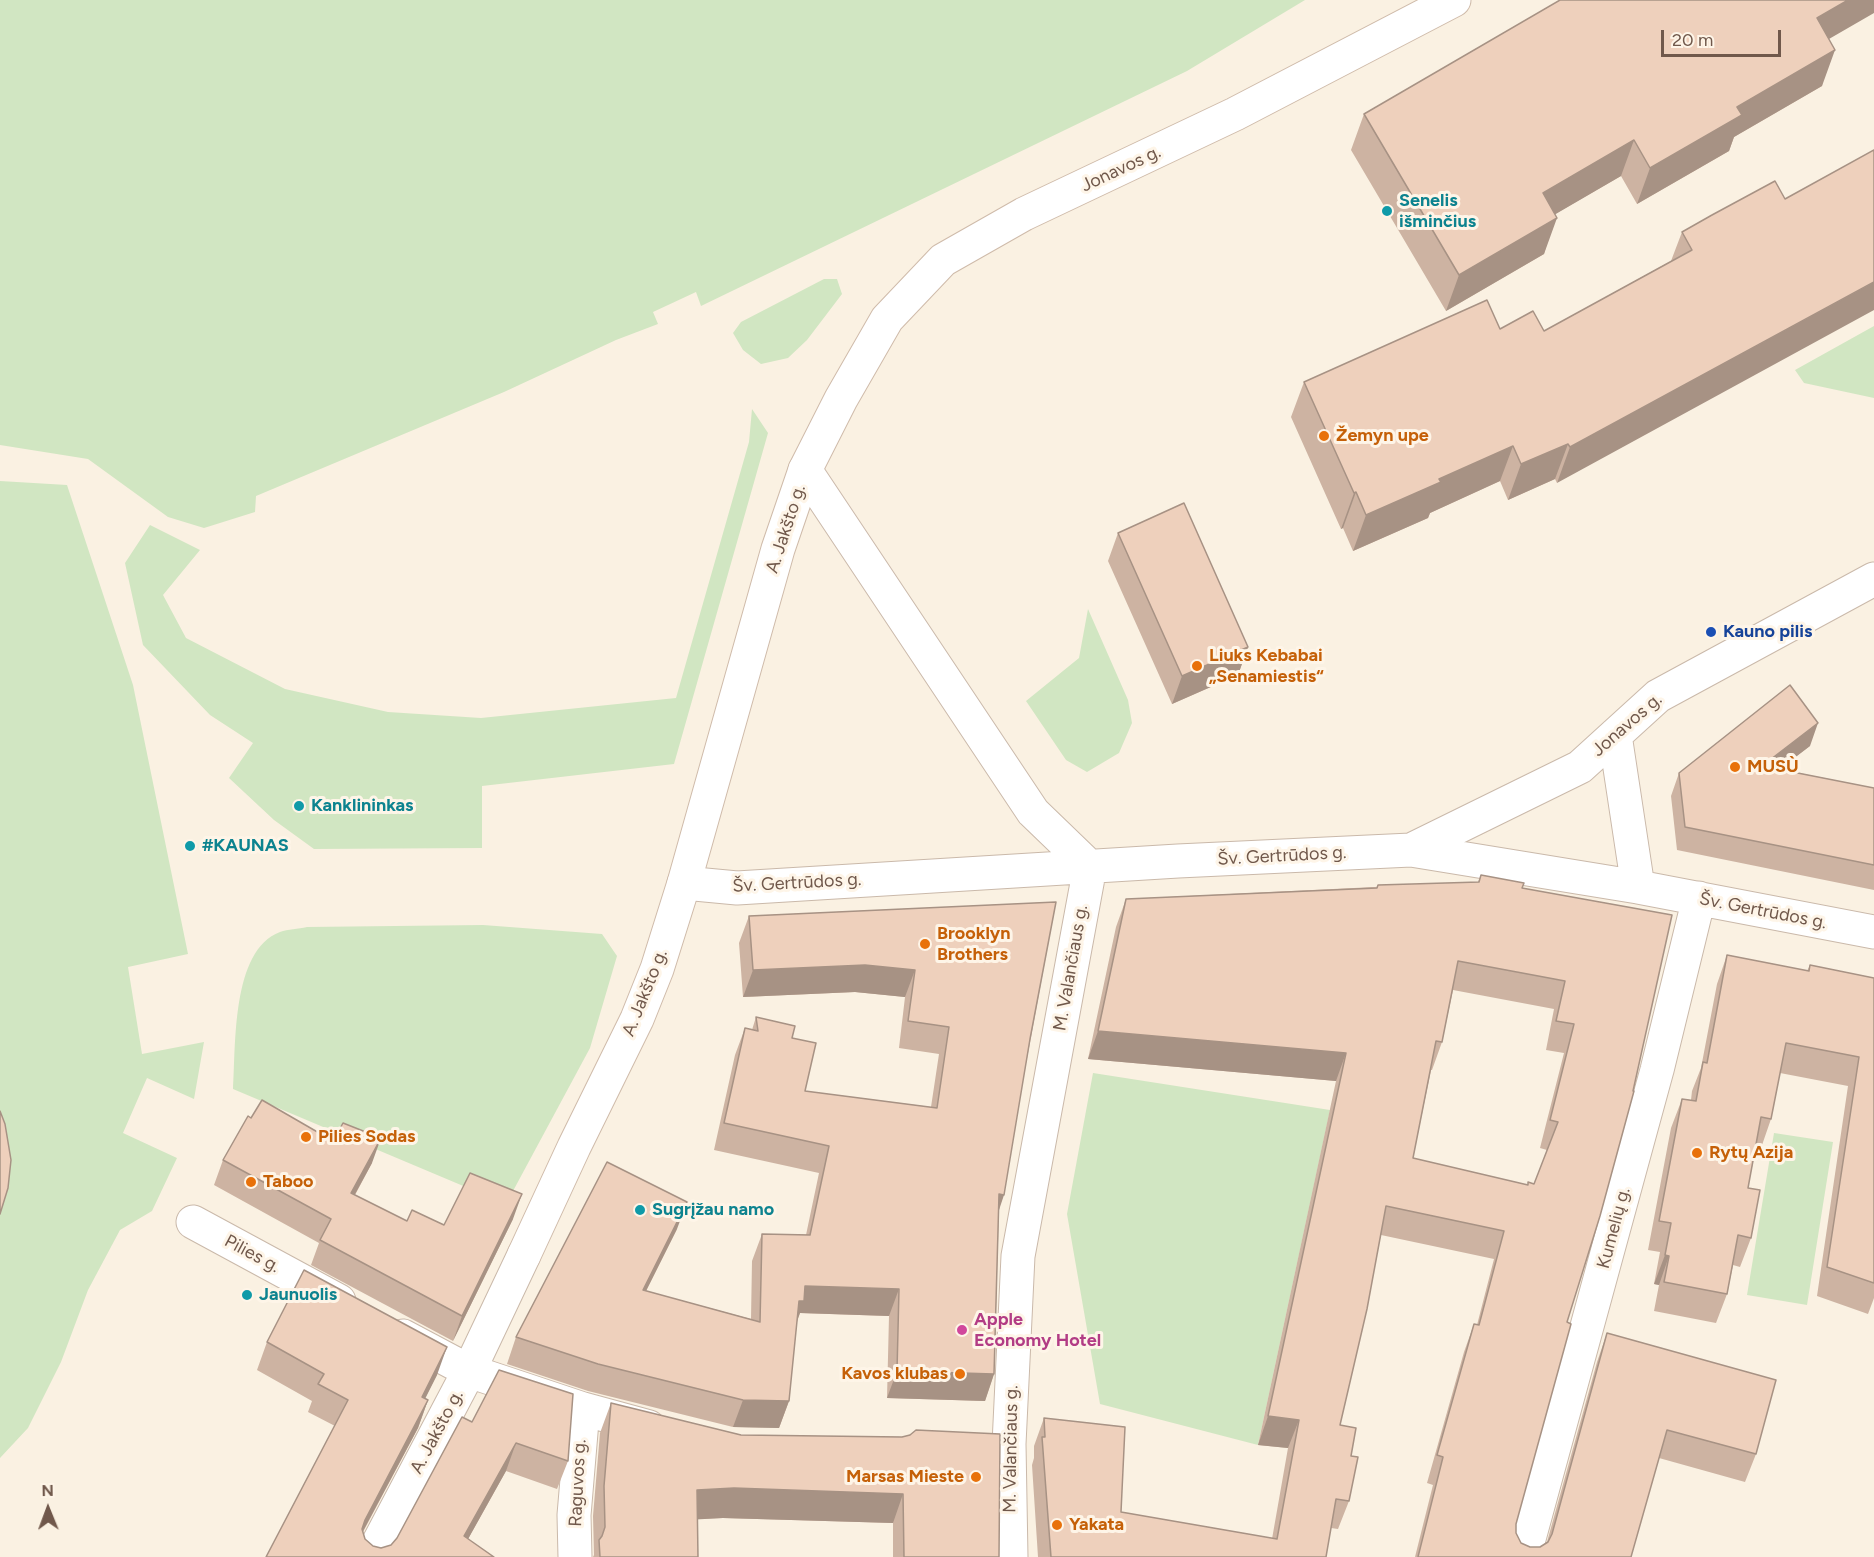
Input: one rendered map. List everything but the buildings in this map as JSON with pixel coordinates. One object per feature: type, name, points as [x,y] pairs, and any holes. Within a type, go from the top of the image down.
[{"type":"street","name":"Jonavos g.","points":[[841,399],[888,319],[943,260],[1024,214],[1235,114],[1454,0]]},
{"type":"street","name":"A. Jakšto g.","points":[[371,1557],[469,1371],[637,1018],[657,969],[684,883],[775,560],[805,470],[841,399]]},
{"type":"street","points":[[805,470],[1033,812],[1090,867]]},
{"type":"street","name":"Jonavos g.","points":[[1411,850],[1580,767],[1658,696],[1874,579]]},
{"type":"street","points":[[1615,735],[1638,887]]},
{"type":"street","name":"Šv. Gertrūdos g.","points":[[684,883],[737,888],[1411,850],[1638,887],[1874,933]]},
{"type":"street","name":"M. Valančiaus g.","points":[[1011,1557],[1009,1443],[1018,1256],[1090,867]]},
{"type":"street","name":"Kumelių g.","points":[[1524,1557],[1657,1070],[1699,898]]},
{"type":"street","name":"Pilies g.","points":[[193,1222],[469,1371],[583,1410],[675,1433]]},
{"type":"street","name":"Raguvos g.","points":[[575,1557],[574,1515],[583,1410]]},
{"type":"green space","points":[[0,0],[1305,0],[1187,71],[701,306],[696,292],[653,312],[658,324],[616,340],[504,392],[256,496],[255,512],[204,528],[168,517],[88,459],[0,445]]},
{"type":"green space","points":[[824,279],[837,279],[842,294],[807,340],[788,358],[761,364],[743,350],[733,333],[741,322]]},
{"type":"green space","points":[[1874,326],[1874,398],[1804,383],[1795,370]]},
{"type":"green space","points":[[752,409],[768,433],[674,764],[482,786],[482,848],[314,849],[274,820],[229,778],[253,743],[210,715],[143,645],[125,563],[150,525],[200,550],[163,595],[186,638],[285,689],[388,712],[481,718],[676,698],[749,442]]},
{"type":"green space","points":[[0,481],[67,485],[133,685],[188,954],[128,967],[142,1054],[204,1042],[194,1099],[147,1078],[123,1133],[177,1158],[152,1211],[120,1230],[88,1290],[61,1362],[28,1428],[0,1458]]},
{"type":"green space","points":[[1088,609],[1128,700],[1132,723],[1119,753],[1087,772],[1066,760],[1026,701],[1079,658]]},
{"type":"green space","points":[[483,925],[602,934],[617,956],[590,1048],[506,1204],[233,1089],[239,1002],[252,958],[264,942],[280,932],[307,927]]},
{"type":"green space","points":[[1093,1073],[1330,1110],[1258,1445],[1100,1404],[1067,1214]]},
{"type":"green space","points":[[1774,1133],[1833,1142],[1807,1305],[1747,1295]]},
{"type":"place","name":"Senelis išminčius","points":[[1387,211]]},
{"type":"place","name":"Žemyn upe","points":[[1324,436]]},
{"type":"place","name":"Kauno pilis","points":[[1711,632]]},
{"type":"place","name":"Liuks Kebabai „Senamiestis“","points":[[1197,666]]},
{"type":"place","name":"MUSÙ","points":[[1735,767]]},
{"type":"place","name":"Kanklininkas","points":[[299,806]]},
{"type":"place","name":"#KAUNAS","points":[[190,846]]},
{"type":"place","name":"Brooklyn Brothers","points":[[925,944]]},
{"type":"place","name":"Pilies Sodas","points":[[306,1137]]},
{"type":"place","name":"Rytų Azija","points":[[1697,1153]]},
{"type":"place","name":"Taboo","points":[[251,1182]]},
{"type":"place","name":"Sugrįžau namo","points":[[640,1210]]},
{"type":"place","name":"Jaunuolis","points":[[247,1295]]},
{"type":"place","name":"Apple Economy Hotel","points":[[962,1330]]},
{"type":"place","name":"Kavos klubas","points":[[960,1374]]},
{"type":"place","name":"Marsas Mieste","points":[[976,1477]]},
{"type":"place","name":"Yakata","points":[[1057,1525]]}]
